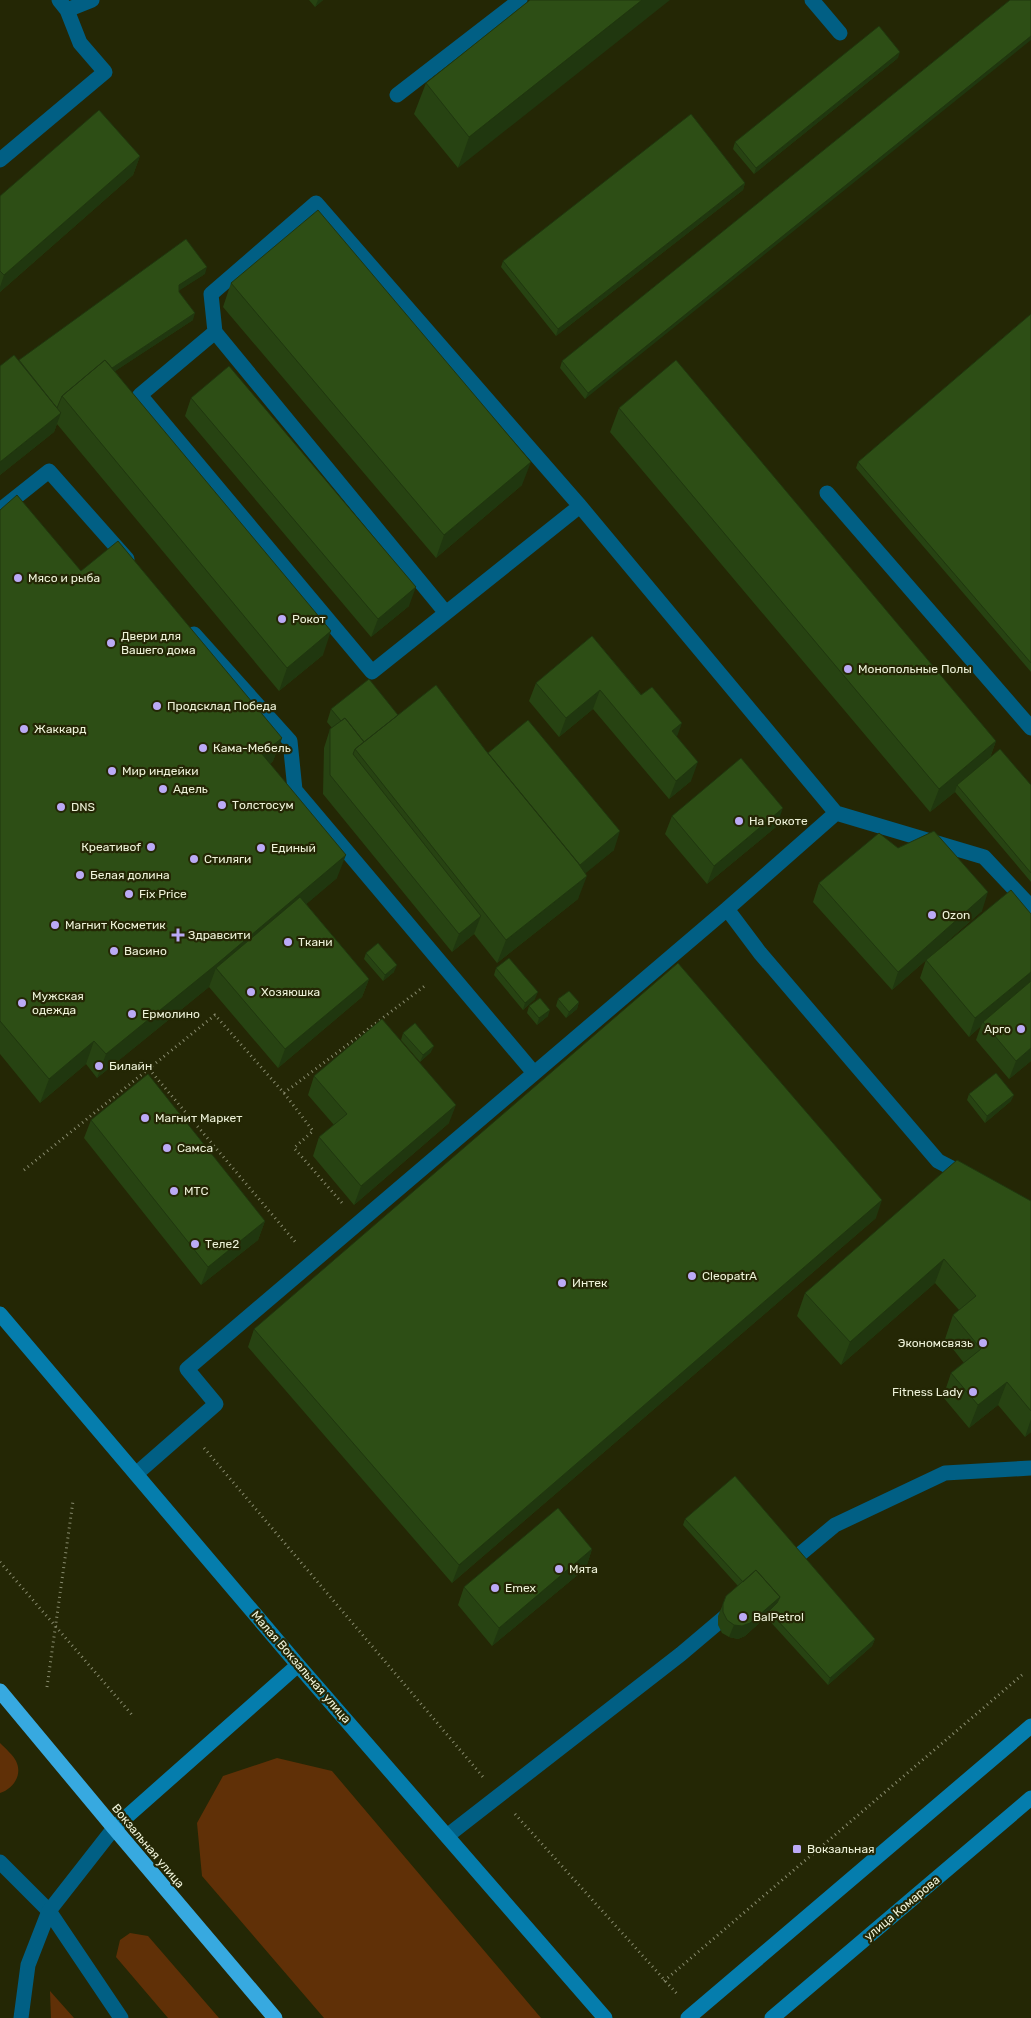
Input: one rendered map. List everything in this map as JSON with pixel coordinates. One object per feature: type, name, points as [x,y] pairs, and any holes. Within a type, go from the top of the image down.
[{"type":"highway","name":"Вокзальная улица","points":[[0,1691],[275,2018]]},
{"type":"main road","name":"Малая Вокзальная улица","points":[[0,1314],[298,1665],[605,2018]]},
{"type":"main road","points":[[114,1828],[298,1665]]},
{"type":"main road","points":[[691,2015],[1031,1726]]},
{"type":"main road","name":"улица Комарова","points":[[772,2018],[1031,1798]]},
{"type":"street","points":[[0,160],[105,72],[80,43],[63,5],[92,0]]},
{"type":"street","points":[[397,96],[520,0]]},
{"type":"street","points":[[812,0],[840,33]]},
{"type":"street","points":[[446,613],[215,332],[211,294],[316,203],[580,506],[836,814],[984,856],[1031,906]]},
{"type":"street","points":[[215,332],[140,395],[372,672],[580,506]]},
{"type":"street","points":[[0,510],[49,471],[140,573]]},
{"type":"street","points":[[827,493],[1031,728]]},
{"type":"street","points":[[186,624],[290,741],[295,790],[534,1073]]},
{"type":"street","points":[[136,1474],[216,1404],[187,1369],[836,814]]},
{"type":"street","points":[[727,909],[760,954],[938,1161],[980,1183]]},
{"type":"street","points":[[776,1574],[835,1525],[945,1472],[1031,1468]]},
{"type":"street","points":[[447,1836],[681,1654],[747,1598]]},
{"type":"street","points":[[21,2018],[28,1965],[49,1911],[114,1828]]},
{"type":"street","points":[[0,1862],[49,1911],[121,2018]]},
{"type":"path","points":[[284,1093],[446,969]]},
{"type":"path","points":[[24,1170],[215,1015],[284,1093],[312,1131],[294,1148],[359,1223]]},
{"type":"path","points":[[149,1069],[312,1263]]},
{"type":"path","points":[[187,1429],[499,1796],[664,1981],[691,2015]]},
{"type":"path","points":[[47,1687],[73,1501]]},
{"type":"path","points":[[0,1562],[134,1716]]},
{"type":"path","points":[[664,1981],[1022,1675]]},
{"type":"shaded area","points":[[0,1743],[15,1759],[18,1771],[13,1785],[0,1793]]},
{"type":"shaded area","points":[[277,1758],[332,1771],[541,2018],[324,2018],[202,1876],[197,1823],[223,1776]]},
{"type":"shaded area","points":[[130,1933],[148,1936],[219,2018],[168,2018],[116,1957],[120,1940]]},
{"type":"shaded area","points":[[50,1991],[74,2018],[51,2018]]},
{"type":"building","points":[[530,0],[642,0],[469,137],[426,83]]},
{"type":"building","points":[[1010,0],[1031,0],[1031,36],[588,393],[562,361]]},
{"type":"building","points":[[879,26],[900,52],[756,168],[735,142]]},
{"type":"building","points":[[99,110],[140,156],[4,275],[0,271],[0,196]]},
{"type":"building","points":[[691,114],[745,183],[558,329],[503,261]]},
{"type":"building","points":[[318,210],[531,462],[444,535],[231,283]]},
{"type":"building","points":[[186,239],[207,267],[179,285],[179,292],[195,313],[112,368],[105,360],[62,396],[57,408],[19,360]]},
{"type":"building","points":[[1031,314],[1031,663],[858,462]]},
{"type":"building","points":[[14,355],[61,413],[0,462],[0,366]]},
{"type":"building","points":[[105,360],[331,631],[287,668],[62,396]]},
{"type":"building","points":[[676,360],[996,741],[939,789],[619,408]]},
{"type":"building","points":[[229,366],[416,587],[378,619],[191,398]]},
{"type":"building","points":[[17,495],[81,571],[118,541],[282,738],[262,754],[346,855],[106,1054],[94,1041],[49,1079],[0,1021],[0,510]]},
{"type":"building","points":[[592,636],[641,695],[652,687],[682,723],[672,731],[698,762],[676,781],[600,690],[566,718],[536,683]]},
{"type":"building","points":[[369,679],[398,715],[364,742],[345,718],[341,721],[331,709]]},
{"type":"building","points":[[436,685],[486,751],[587,876],[506,940],[355,749]]},
{"type":"building","points":[[345,718],[364,742],[355,749],[353,754],[481,916],[459,934],[330,775],[330,729]]},
{"type":"building","points":[[528,720],[620,831],[580,865],[488,753]]},
{"type":"building","points":[[1000,749],[1031,785],[1031,873],[957,785]]},
{"type":"building","points":[[741,758],[783,808],[714,866],[672,816]]},
{"type":"building","points":[[934,831],[988,892],[898,972],[819,883],[879,833],[898,848]]},
{"type":"building","points":[[1011,890],[1031,914],[1031,972],[975,1018],[926,960]]},
{"type":"building","points":[[300,897],[369,979],[285,1049],[216,968]]},
{"type":"building","points":[[378,943],[397,965],[385,975],[366,953]]},
{"type":"building","points":[[509,958],[538,992],[525,1003],[496,968]]},
{"type":"building","name":"Интек","points":[[678,963],[882,1200],[459,1565],[254,1329]]},
{"type":"building","points":[[1031,981],[1031,1048],[1016,1061],[983,1022]]},
{"type":"building","points":[[569,991],[579,1002],[569,1012],[558,999]]},
{"type":"building","points":[[540,998],[550,1010],[539,1018],[529,1006]]},
{"type":"building","points":[[382,1019],[456,1105],[361,1186],[319,1137],[347,1114],[314,1076]]},
{"type":"building","points":[[415,1023],[434,1046],[423,1055],[403,1033]]},
{"type":"building","points":[[996,1073],[1014,1095],[987,1116],[969,1094]]},
{"type":"building","points":[[148,1074],[265,1221],[208,1267],[91,1120]]},
{"type":"building","points":[[957,1160],[1031,1201],[1031,1411],[1007,1382],[978,1405],[951,1373],[981,1349],[953,1315],[976,1296],[944,1259],[850,1342],[805,1293]]},
{"type":"building","points":[[735,1476],[875,1639],[830,1678],[769,1611],[780,1597],[756,1570],[743,1582],[685,1519]]},
{"type":"building","points":[[558,1508],[592,1549],[499,1628],[464,1587]]},
{"type":"building","points":[[756,1570],[780,1597],[750,1623],[742,1626],[734,1625],[727,1620],[723,1612],[726,1596]]},
{"type":"place","name":"Мясо и рыба","points":[[18,578]]},
{"type":"place","name":"Рокот","points":[[282,619]]},
{"type":"place","name":"Двери для Вашего дома","points":[[111,643]]},
{"type":"place","name":"Монопольные Полы","points":[[848,669]]},
{"type":"place","name":"Продсклад Победа","points":[[157,706]]},
{"type":"place","name":"Жаккард","points":[[24,729]]},
{"type":"place","name":"Кама-Мебель","points":[[203,748]]},
{"type":"place","name":"Мир индейки","points":[[112,771]]},
{"type":"place","name":"Адель","points":[[163,789]]},
{"type":"place","name":"Толстосум","points":[[222,805]]},
{"type":"place","name":"DNS","points":[[61,807]]},
{"type":"place","name":"На Рокоте","points":[[739,821]]},
{"type":"place","name":"Креативоf","points":[[151,847]]},
{"type":"place","name":"Единый","points":[[261,848]]},
{"type":"place","name":"Стиляги","points":[[194,859]]},
{"type":"place","name":"Белая долина","points":[[80,875]]},
{"type":"place","name":"Fix Price","points":[[129,894]]},
{"type":"place","name":"Ozon","points":[[932,915]]},
{"type":"place","name":"Магнит Косметик","points":[[55,925]]},
{"type":"place","name":"Здравсити","points":[[178,935]]},
{"type":"place","name":"Ткани","points":[[288,942]]},
{"type":"place","name":"Васино","points":[[114,951]]},
{"type":"place","name":"Хозяюшка","points":[[251,992]]},
{"type":"place","name":"Мужская одежда","points":[[22,1003]]},
{"type":"place","name":"Ермолино","points":[[132,1014]]},
{"type":"place","name":"Арго","points":[[1021,1029]]},
{"type":"place","name":"Билайн","points":[[99,1066]]},
{"type":"place","name":"Магнит Маркет","points":[[145,1118]]},
{"type":"place","name":"Самса","points":[[167,1148]]},
{"type":"place","name":"МТС","points":[[174,1191]]},
{"type":"place","name":"Теле2","points":[[195,1244]]},
{"type":"place","name":"CleopatrA","points":[[692,1276]]},
{"type":"place","name":"Интек","points":[[562,1283]]},
{"type":"place","name":"Экономсвязь","points":[[983,1343]]},
{"type":"place","name":"Fitness Lady","points":[[973,1392]]},
{"type":"place","name":"Мята","points":[[559,1569]]},
{"type":"place","name":"Emex","points":[[495,1588]]},
{"type":"place","name":"BalPetrol","points":[[743,1617]]},
{"type":"place","name":"Вокзальная","points":[[797,1849]]}]
